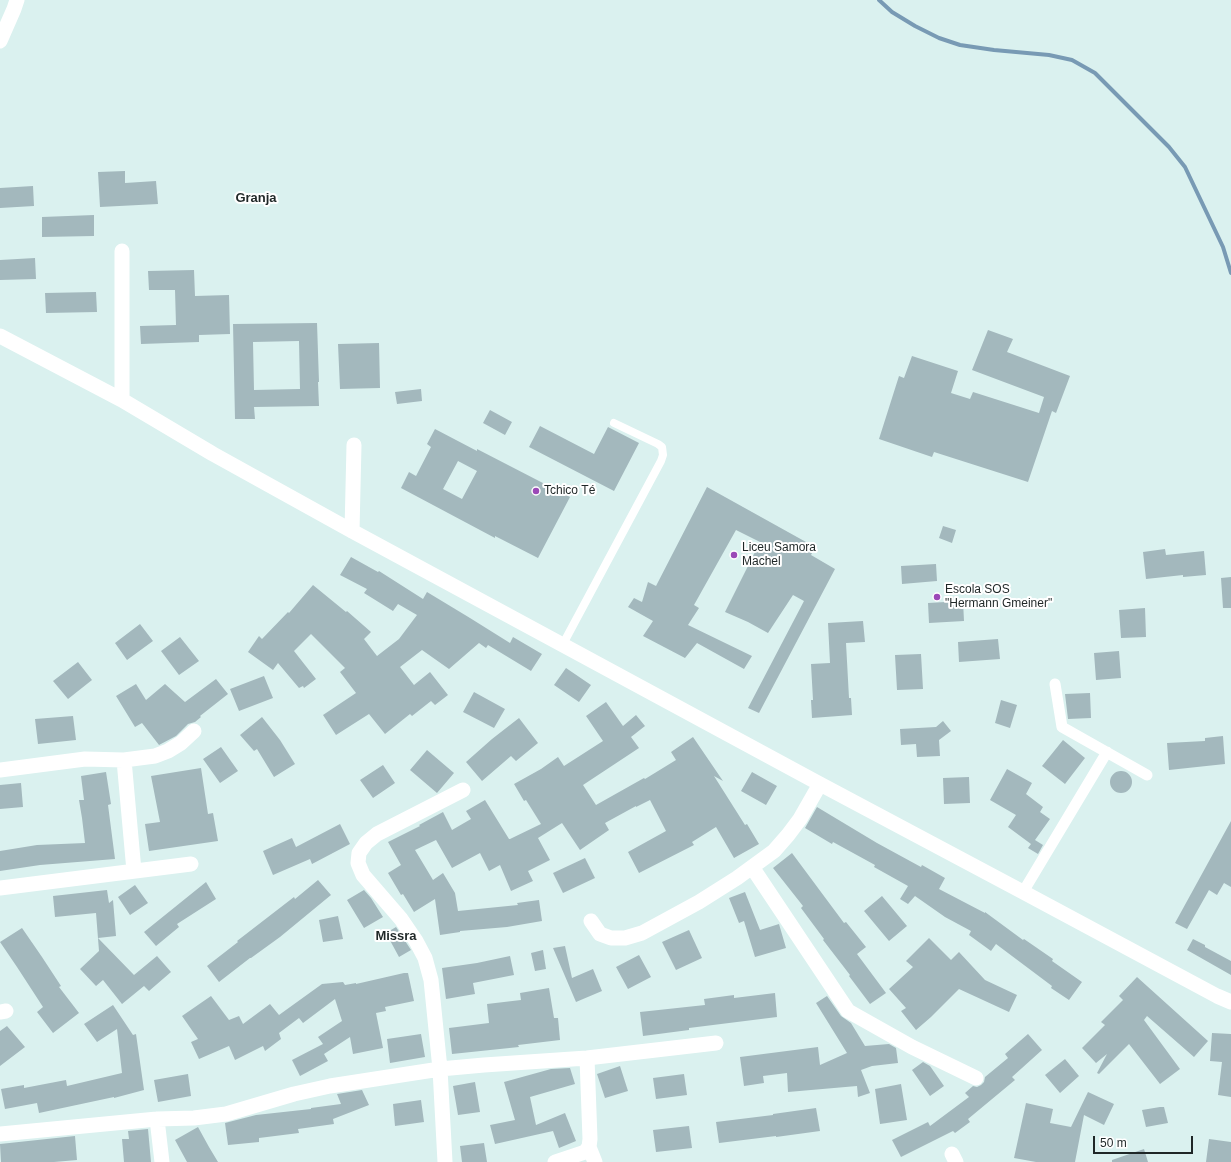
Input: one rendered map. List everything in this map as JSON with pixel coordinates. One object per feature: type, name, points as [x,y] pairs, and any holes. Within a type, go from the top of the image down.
[{"type":"street","points":[[0,41],[17,0]]},
{"type":"street","points":[[122,251],[122,400]]},
{"type":"street","points":[[0,336],[122,400],[213,454],[352,531],[820,784],[1217,996],[1231,1002]]},
{"type":"street","points":[[352,531],[354,444]]},
{"type":"street","points":[[1055,684],[1062,727],[1147,775]]},
{"type":"street","points":[[0,770],[85,759],[124,760],[155,756],[168,751],[181,743],[194,731]]},
{"type":"street","points":[[1023,892],[1107,752]]},
{"type":"street","points":[[124,760],[134,871]]},
{"type":"street","points":[[591,921],[600,934],[612,938],[625,938],[642,933],[699,902],[774,851],[800,818],[820,784]]},
{"type":"street","points":[[445,1162],[440,1069],[431,980],[425,958],[402,919],[363,875],[358,863],[359,853],[366,843],[377,834],[463,790]]},
{"type":"street","points":[[0,888],[191,864]]},
{"type":"street","points":[[752,867],[848,1011],[912,1047],[976,1078]]},
{"type":"street","points":[[0,1134],[226,1114],[294,1094],[330,1086],[440,1069],[587,1058],[716,1043]]},
{"type":"street","points":[[556,1162],[585,1152],[588,1147],[590,1139],[587,1058]]},
{"type":"street","points":[[157,1119],[162,1162]]},
{"type":"street","points":[[588,1147],[594,1162]]},
{"type":"lane","points":[[563,644],[663,455],[662,447],[658,444],[614,423]]},
{"type":"building","points":[[125,171],[125,183],[156,181],[158,204],[100,207],[98,172]]},
{"type":"building","points":[[33,186],[34,206],[0,208],[0,188]]},
{"type":"building","points":[[94,215],[94,236],[42,237],[42,217]]},
{"type":"building","points":[[35,258],[36,279],[0,280],[0,260]]},
{"type":"building","points":[[194,270],[195,296],[229,295],[230,334],[199,335],[199,342],[141,344],[140,326],[176,325],[175,290],[149,290],[148,271]]},
{"type":"building","points":[[96,292],[97,312],[46,313],[45,293]]},
{"type":"building","points":[[317,323],[319,406],[254,407],[255,419],[235,419],[233,324]],"holes":[[[299,341],[300,389],[254,390],[253,342]]]},
{"type":"building","points":[[988,330],[1013,339],[1007,352],[1070,376],[1056,413],[1052,411],[1028,482],[934,452],[932,457],[879,439],[899,376],[904,378],[912,356],[958,371],[951,393],[970,399],[973,392],[1039,413],[1044,397],[972,370]]},
{"type":"building","points":[[379,343],[380,388],[340,389],[338,344]]},
{"type":"building","points":[[421,389],[422,401],[397,404],[395,392]]},
{"type":"building","points":[[490,410],[512,422],[505,435],[483,423]]},
{"type":"building","points":[[540,426],[594,454],[608,427],[639,443],[614,491],[529,447]]},
{"type":"building","points":[[435,429],[570,497],[538,558],[495,536],[495,538],[401,488],[409,472],[416,476],[431,447],[427,444]],"holes":[[[458,461],[477,471],[462,499],[443,489]]]},
{"type":"building","points":[[707,487],[815,547],[811,555],[835,569],[759,713],[748,708],[804,601],[793,595],[768,633],[725,612],[760,542],[736,530],[694,605],[699,608],[688,625],[752,656],[744,669],[697,643],[685,658],[643,636],[653,621],[628,607],[634,598],[642,602],[648,582],[656,586]]},
{"type":"building","points":[[943,526],[956,530],[952,543],[939,538]]},
{"type":"building","points":[[1165,549],[1166,555],[1204,551],[1206,575],[1183,577],[1183,575],[1146,579],[1143,552]]},
{"type":"building","points":[[351,557],[378,572],[379,571],[423,599],[427,592],[510,643],[513,637],[542,654],[531,671],[488,645],[486,648],[479,643],[449,669],[422,650],[400,667],[414,685],[430,672],[448,695],[435,705],[431,701],[412,716],[410,714],[385,734],[369,714],[336,735],[323,715],[356,693],[340,672],[345,668],[311,634],[294,651],[316,679],[304,688],[303,686],[299,688],[278,663],[273,670],[248,652],[259,636],[262,639],[288,612],[289,613],[313,585],[346,612],[347,611],[371,632],[364,639],[377,656],[399,639],[417,615],[398,604],[393,611],[364,593],[367,589],[340,575]]},
{"type":"building","points":[[936,564],[937,581],[902,584],[901,566]]},
{"type":"building","points":[[1231,577],[1231,608],[1223,608],[1221,578]]},
{"type":"building","points":[[963,601],[964,621],[929,623],[928,603]]},
{"type":"building","points":[[1145,608],[1146,637],[1121,638],[1119,610]]},
{"type":"building","points":[[863,621],[865,642],[846,643],[849,698],[851,698],[852,715],[812,718],[811,700],[813,700],[811,664],[830,663],[828,623]]},
{"type":"building","points":[[140,624],[153,641],[127,660],[115,643]]},
{"type":"building","points":[[180,637],[199,661],[179,675],[161,651]]},
{"type":"building","points":[[998,639],[1000,659],[959,662],[958,642]]},
{"type":"building","points":[[1119,651],[1121,678],[1096,680],[1094,653]]},
{"type":"building","points":[[921,654],[923,689],[897,690],[895,655]]},
{"type":"building","points":[[78,662],[92,680],[68,699],[53,681]]},
{"type":"building","points":[[566,668],[591,685],[579,702],[554,685]]},
{"type":"building","points":[[264,676],[273,698],[239,711],[230,689]]},
{"type":"building","points":[[216,679],[228,694],[200,716],[201,717],[195,722],[188,724],[176,736],[159,745],[142,723],[135,727],[116,696],[136,684],[146,700],[165,684],[185,702]]},
{"type":"building","points":[[474,692],[505,709],[494,728],[463,712]]},
{"type":"building","points":[[1090,693],[1091,718],[1068,719],[1065,694]]},
{"type":"building","points":[[1001,700],[1017,705],[1010,728],[995,723]]},
{"type":"building","points":[[606,702],[623,726],[636,715],[645,726],[631,737],[639,748],[583,785],[596,805],[644,778],[645,779],[676,760],[671,752],[693,737],[723,781],[714,776],[759,844],[734,858],[716,827],[692,842],[694,845],[639,873],[628,852],[666,831],[650,800],[605,823],[609,830],[580,850],[562,823],[538,838],[550,860],[528,871],[533,881],[511,891],[500,865],[489,871],[480,853],[452,868],[436,840],[415,850],[433,880],[443,873],[455,893],[458,911],[518,905],[517,903],[539,900],[542,921],[507,927],[460,931],[440,935],[435,899],[414,912],[403,894],[401,895],[388,873],[401,865],[388,842],[420,826],[419,825],[443,812],[452,830],[471,819],[466,811],[485,800],[509,839],[541,824],[526,800],[524,801],[514,784],[541,769],[558,757],[564,766],[603,741],[586,716]]},
{"type":"building","points":[[73,716],[76,740],[38,744],[35,719]]},
{"type":"building","points":[[262,717],[280,740],[295,764],[274,777],[257,749],[254,751],[240,735]]},
{"type":"building","points":[[519,718],[538,743],[516,761],[511,756],[482,781],[466,762]]},
{"type":"building","points":[[943,721],[951,731],[939,740],[940,756],[917,757],[916,744],[901,745],[900,729],[936,727]]},
{"type":"building","points":[[1223,736],[1225,764],[1169,770],[1167,743],[1205,741],[1205,738]]},
{"type":"building","points":[[1063,740],[1085,758],[1065,784],[1042,766]]},
{"type":"building","points":[[221,747],[238,771],[220,783],[203,759]]},
{"type":"building","points":[[427,750],[454,773],[437,793],[410,770]]},
{"type":"building","points":[[383,765],[395,783],[373,798],[360,780]]},
{"type":"building","points":[[201,768],[208,814],[213,813],[218,841],[149,851],[145,824],[160,822],[151,776]]},
{"type":"building","points":[[1007,769],[1032,783],[1026,794],[1043,807],[1040,812],[1050,819],[1035,840],[1043,845],[1038,854],[1028,848],[1031,844],[1008,827],[1016,815],[990,800]]},
{"type":"building","points":[[1121,771],[1129,774],[1132,782],[1129,790],[1121,793],[1113,790],[1110,782],[1113,774]]},
{"type":"building","points":[[106,772],[111,804],[108,805],[115,859],[40,865],[0,871],[0,851],[37,845],[85,843],[79,800],[84,800],[81,776]]},
{"type":"building","points":[[752,772],[777,786],[766,805],[741,791]]},
{"type":"building","points":[[969,777],[970,803],[944,804],[943,778]]},
{"type":"building","points":[[21,783],[23,807],[0,809],[0,785]]},
{"type":"building","points":[[817,807],[877,843],[921,867],[922,865],[945,878],[939,889],[985,912],[1023,940],[1024,939],[1053,959],[1052,961],[1082,982],[1069,1000],[1051,988],[1052,986],[996,944],[991,951],[969,935],[971,931],[945,917],[915,896],[908,904],[900,899],[908,886],[874,867],[875,865],[833,842],[832,844],[805,828]]},
{"type":"building","points":[[1231,821],[1231,887],[1224,883],[1217,895],[1209,890],[1187,929],[1175,923]]},
{"type":"building","points":[[340,824],[350,844],[312,864],[310,859],[273,875],[263,851],[292,838],[296,847]]},
{"type":"building","points":[[792,853],[844,923],[846,922],[866,947],[857,954],[886,993],[870,1004],[801,908],[803,906],[773,868]]},
{"type":"building","points":[[585,858],[595,878],[563,893],[553,873]]},
{"type":"building","points":[[318,880],[331,895],[280,937],[219,982],[207,966],[238,942],[237,941],[294,897],[295,899]]},
{"type":"building","points":[[206,882],[216,899],[177,924],[179,927],[156,946],[144,932]]},
{"type":"building","points":[[135,885],[148,903],[130,915],[118,897]]},
{"type":"building","points":[[107,890],[109,903],[113,900],[116,936],[98,938],[134,975],[157,956],[171,972],[149,991],[144,986],[122,1004],[103,980],[96,986],[80,969],[99,951],[96,913],[55,917],[53,896]]},
{"type":"building","points":[[364,890],[383,917],[364,928],[347,900]]},
{"type":"building","points":[[745,892],[760,930],[779,924],[786,948],[755,957],[744,921],[739,923],[729,898]]},
{"type":"building","points":[[882,896],[907,926],[889,941],[864,911]]},
{"type":"building","points":[[338,916],[343,939],[323,942],[319,920]]},
{"type":"building","points":[[396,927],[411,950],[399,957],[386,933]]},
{"type":"building","points":[[22,928],[61,986],[59,987],[79,1013],[53,1033],[37,1012],[43,1007],[0,942]]},
{"type":"building","points":[[689,930],[702,958],[676,970],[662,942]]},
{"type":"building","points":[[929,938],[951,960],[959,952],[985,980],[1017,995],[1009,1012],[959,989],[916,1030],[901,1011],[906,1008],[889,989],[913,967],[906,961]]},
{"type":"building","points":[[1193,939],[1231,961],[1231,975],[1187,950]]},
{"type":"building","points":[[565,946],[572,978],[593,969],[602,991],[576,1002],[553,948]]},
{"type":"building","points":[[543,950],[546,969],[535,971],[531,953]]},
{"type":"building","points":[[639,955],[651,977],[628,989],[616,967]]},
{"type":"building","points":[[510,956],[514,975],[473,983],[475,994],[446,999],[442,968]]},
{"type":"building","points":[[408,973],[414,1001],[385,1007],[386,1011],[376,1013],[383,1048],[353,1054],[350,1037],[324,1054],[328,1061],[300,1076],[292,1060],[323,1044],[318,1037],[342,1021],[335,999],[303,1023],[299,1018],[279,1033],[281,1039],[265,1051],[263,1046],[235,1060],[229,1046],[199,1059],[191,1042],[198,1039],[182,1016],[211,996],[229,1020],[239,1016],[243,1024],[270,1004],[279,1015],[322,984],[343,982],[345,985],[356,984]]},
{"type":"building","points":[[1137,977],[1208,1041],[1194,1057],[1147,1016],[1144,1020],[1180,1069],[1160,1084],[1129,1044],[1099,1074],[1097,1073],[1107,1054],[1096,1063],[1082,1048],[1105,1025],[1101,1022],[1123,1000],[1119,996]]},
{"type":"building","points":[[549,988],[554,1018],[558,1018],[560,1040],[518,1045],[519,1047],[452,1054],[449,1028],[489,1023],[487,1004],[521,1000],[520,993]]},
{"type":"building","points":[[775,993],[777,1017],[689,1028],[689,1030],[643,1036],[640,1012],[705,1005],[704,999],[734,995],[734,998]]},
{"type":"building","points":[[827,996],[841,1016],[851,1023],[865,1046],[889,1044],[896,1048],[898,1063],[872,1066],[861,1070],[870,1093],[858,1097],[857,1086],[788,1092],[787,1073],[763,1076],[764,1083],[744,1086],[740,1057],[818,1047],[820,1065],[847,1053],[816,1003]]},
{"type":"building","points":[[113,1005],[133,1035],[136,1034],[144,1090],[114,1098],[39,1113],[37,1103],[5,1109],[1,1089],[24,1085],[24,1088],[66,1080],[67,1086],[122,1073],[117,1029],[97,1042],[84,1024]]},
{"type":"building","points":[[7,1026],[25,1047],[0,1066],[0,1031]]},
{"type":"building","points":[[1212,1033],[1231,1034],[1231,1097],[1218,1095],[1222,1062],[1210,1061]]},
{"type":"building","points":[[421,1034],[425,1057],[390,1063],[387,1039]]},
{"type":"building","points":[[1028,1034],[1042,1050],[1012,1077],[1015,1080],[968,1119],[970,1122],[955,1133],[953,1131],[901,1157],[892,1140],[928,1122],[930,1126],[969,1097],[965,1093],[973,1086],[977,1087],[981,1085],[984,1082],[985,1077],[1008,1058],[1005,1054]]},
{"type":"building","points":[[1065,1059],[1079,1076],[1060,1093],[1045,1075]]},
{"type":"building","points":[[923,1062],[930,1066],[944,1086],[930,1096],[912,1070]]},
{"type":"building","points":[[620,1066],[628,1091],[605,1098],[597,1074]]},
{"type":"building","points":[[570,1068],[575,1084],[530,1097],[536,1125],[565,1113],[576,1141],[559,1148],[553,1131],[495,1144],[490,1125],[515,1120],[504,1082],[551,1069]]},
{"type":"building","points":[[188,1074],[191,1096],[158,1102],[154,1080]]},
{"type":"building","points":[[684,1074],[687,1095],[656,1099],[653,1078]]},
{"type":"building","points":[[475,1082],[480,1112],[458,1115],[453,1086]]},
{"type":"building","points":[[901,1084],[907,1120],[880,1124],[875,1089]]},
{"type":"building","points":[[362,1090],[369,1105],[333,1119],[334,1124],[298,1129],[299,1133],[259,1138],[259,1142],[228,1145],[225,1123],[256,1115],[341,1104],[337,1094]]},
{"type":"building","points":[[1088,1092],[1114,1104],[1104,1125],[1084,1115],[1075,1162],[1036,1162],[1014,1158],[1026,1103],[1053,1109],[1050,1123],[1071,1127]]},
{"type":"building","points":[[421,1100],[424,1122],[395,1126],[393,1104]]},
{"type":"building","points":[[1164,1107],[1168,1123],[1146,1127],[1142,1110]]},
{"type":"building","points":[[816,1108],[820,1131],[719,1143],[716,1122]]},
{"type":"building","points":[[689,1126],[692,1148],[656,1152],[653,1130]]},
{"type":"building","points":[[198,1127],[218,1162],[187,1162],[175,1140]]},
{"type":"building","points":[[148,1129],[151,1162],[124,1162],[122,1139],[129,1139],[128,1131]]},
{"type":"building","points":[[75,1136],[77,1160],[54,1162],[1,1162],[0,1144]]},
{"type":"building","points":[[1209,1139],[1231,1142],[1231,1162],[1206,1162]]},
{"type":"building","points":[[484,1143],[487,1162],[462,1162],[460,1146]]},
{"type":"building","points":[[1144,1149],[1148,1162],[1112,1162],[1112,1160]]},
{"type":"waterway","points":[[879,0],[892,12],[939,38],[960,45],[1049,55],[1072,60],[1095,73],[1169,147],[1185,167],[1223,247],[1231,273]]},
{"type":"place","name":"Tchico Té","points":[[536,491]]},
{"type":"place","name":"Liceu Samora Machel","points":[[734,555]]},
{"type":"place","name":"Escola SOS \"Hermann Gmeiner\"","points":[[937,597]]},
{"type":"district","name":"Granja","points":[[256,198]]},
{"type":"district","name":"Missra","points":[[396,936]]}]
